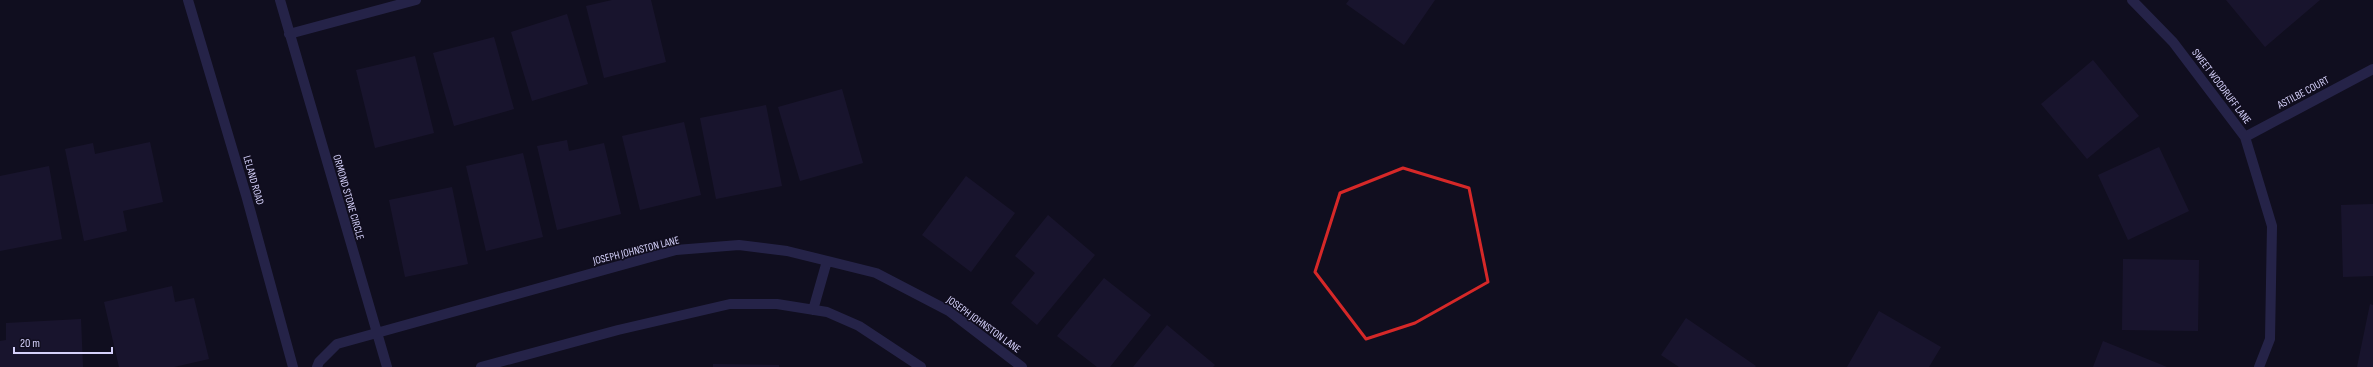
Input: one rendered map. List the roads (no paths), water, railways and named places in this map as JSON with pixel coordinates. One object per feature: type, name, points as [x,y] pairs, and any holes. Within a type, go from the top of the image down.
[{"type":"street","name":"LELAND ROAD","points":[[188,0],[246,195],[293,367]]},
{"type":"street","name":"ORMOND STONE CIRCLE","points":[[280,0],[366,300],[378,333],[387,367]]},
{"type":"street","points":[[289,34],[416,0]]},
{"type":"street","name":"SWEET WOODRUFF LANE","points":[[2132,0],[2173,42],[2245,137],[2272,226],[2270,339],[2260,367]]},
{"type":"street","name":"ASTILBE COURT","points":[[2245,137],[2373,69]]},
{"type":"street","name":"JOSEPH JOHNSTON LANE","points":[[317,367],[318,362],[337,344],[676,250],[739,245],[787,251],[876,273],[949,311],[1022,367]]},
{"type":"street","points":[[813,310],[827,260]]},
{"type":"street","points":[[481,367],[618,330],[730,304],[777,304],[828,312],[859,326],[921,367]]}]
